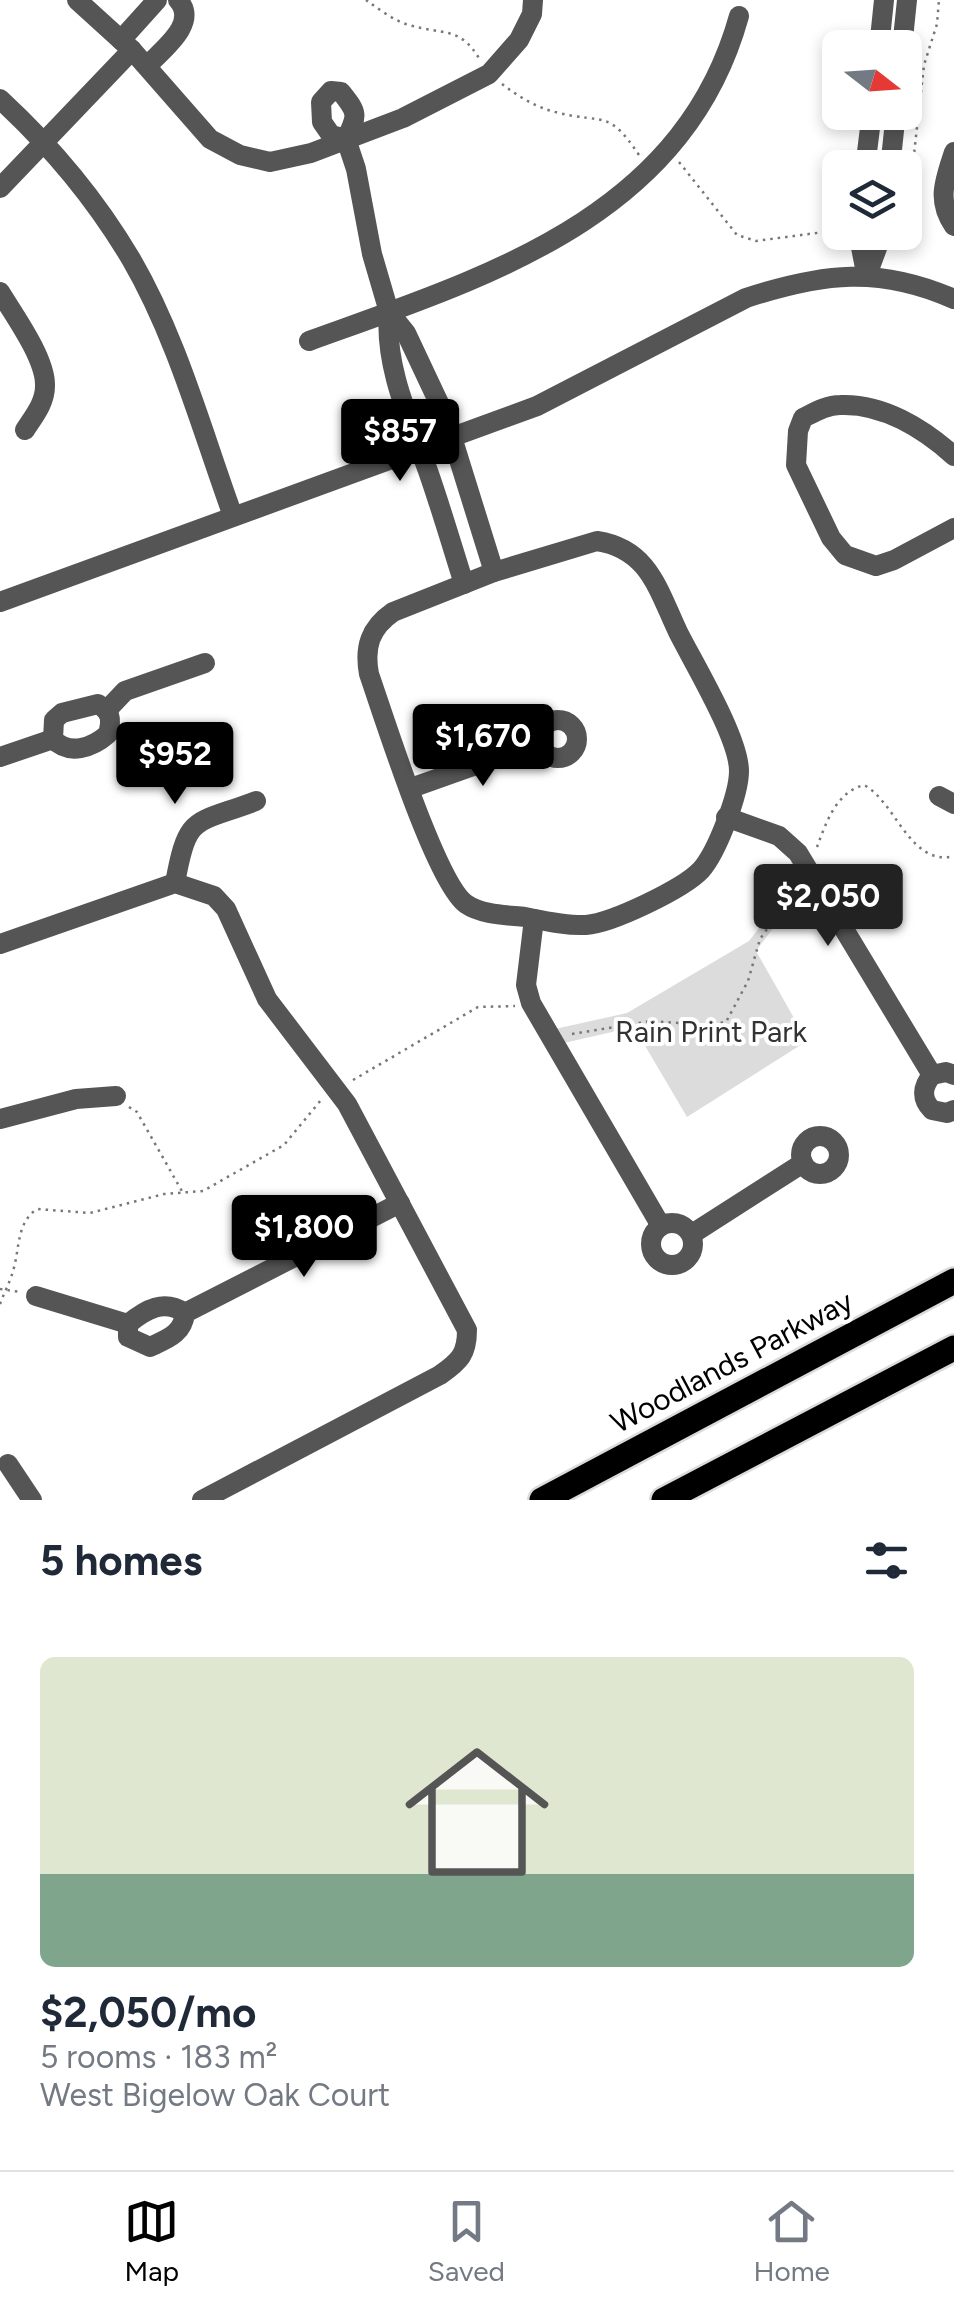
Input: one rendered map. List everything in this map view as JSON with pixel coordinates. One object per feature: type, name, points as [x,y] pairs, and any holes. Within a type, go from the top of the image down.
[{"type":"main road","name":"Woodlands Parkway","points":[[542,1500],[954,1282]]},
{"type":"main road","points":[[664,1500],[954,1348]]},
{"type":"street","points":[[77,0],[148,66],[210,138],[240,155],[270,162],[287,161],[416,112],[488,74],[519,40],[532,14],[533,0]]},
{"type":"street","points":[[0,188],[45,142],[126,45],[157,0]]},
{"type":"street","points":[[148,66],[185,23],[186,12],[178,0]]},
{"type":"street","points":[[881,30],[884,0]]},
{"type":"street","points":[[904,30],[907,0]]},
{"type":"street","points":[[309,341],[478,275],[568,232],[608,206],[657,164],[708,97],[740,16]]},
{"type":"street","points":[[0,100],[45,142],[99,209],[132,262],[178,364],[232,516]]},
{"type":"street","points":[[346,140],[356,169],[372,254],[390,312],[406,333],[446,418],[494,572]]},
{"type":"street","points":[[954,152],[944,182],[944,211],[954,226]]},
{"type":"street","points":[[861,250],[866,275]]},
{"type":"street","points":[[866,275],[876,250]]},
{"type":"street","points":[[0,602],[419,450],[566,392],[746,298],[795,282],[866,275],[931,289],[954,299]]},
{"type":"street","points":[[0,292],[44,372],[46,389],[41,406],[25,430]]},
{"type":"street","points":[[390,312],[387,338],[464,584]]},
{"type":"street","points":[[954,456],[912,424],[883,412],[841,404],[803,418],[798,431],[796,465],[831,538],[845,555],[876,566],[954,528]]},
{"type":"street","points":[[597,541],[628,550],[641,560],[738,758],[739,774],[726,817],[716,846],[700,872],[603,923],[582,926],[483,911],[466,904],[441,872],[368,674],[366,656],[378,623],[393,612],[494,572],[597,541]]},
{"type":"street","points":[[107,710],[125,691],[205,663]]},
{"type":"street","points":[[98,704],[107,710],[111,724],[101,741],[67,750],[53,739],[54,720],[62,713],[98,704]]},
{"type":"street","points":[[0,757],[53,739]]},
{"type":"street","points":[[411,788],[538,743]]},
{"type":"street","points":[[175,883],[183,840],[192,826],[256,801]]},
{"type":"street","points":[[726,817],[779,836],[807,867],[932,1075]]},
{"type":"street","points":[[0,944],[175,883],[214,896],[226,909],[267,999],[336,1090],[468,1330],[467,1348],[460,1361],[440,1375],[202,1500]]},
{"type":"street","points":[[534,919],[526,985],[531,1003],[660,1226]]},
{"type":"street","points":[[932,1075],[954,1075]]},
{"type":"street","points":[[932,1075],[924,1091],[928,1105],[937,1112],[954,1110]]},
{"type":"street","points":[[0,1119],[76,1099],[116,1096]]},
{"type":"street","points":[[692,1234],[803,1163]]},
{"type":"street","points":[[185,1314],[400,1202]]},
{"type":"street","points":[[680,1224],[692,1234],[693,1250],[688,1259],[677,1265],[664,1264],[653,1254],[652,1238],[660,1226],[680,1224]]},
{"type":"street","points":[[36,1296],[128,1324]]},
{"type":"street","points":[[162,1306],[177,1308],[185,1314],[184,1324],[176,1335],[150,1347],[128,1337],[128,1324],[144,1310],[162,1306]]},
{"type":"street","points":[[8,1464],[32,1500]]},
{"type":"path","points":[[366,0],[406,24],[459,35],[472,46],[488,74],[523,99],[560,114],[597,116],[622,130],[642,160],[657,164],[680,162],[737,235],[756,241],[822,232]]},
{"type":"path","points":[[914,150],[924,65],[937,24],[939,0]]},
{"type":"path","points":[[554,1041],[616,1024],[726,1022],[748,982],[760,938],[796,888],[834,808],[853,788],[864,785],[880,798],[926,852],[936,857],[954,856]]},
{"type":"path","points":[[0,1304],[14,1270],[20,1233],[31,1212],[37,1209],[90,1213],[164,1194],[202,1191],[284,1145],[313,1107],[336,1090],[478,1006],[531,1003]]},
{"type":"path","points":[[116,1096],[137,1112],[183,1193]]},
{"type":"path","points":[[0,1289],[36,1296]]},
{"type":"green space","name":"Rain Print Park","points":[[801,874],[806,884],[756,951],[807,1041],[687,1117],[634,1027],[564,1043],[555,1029],[627,1013],[749,941]]}]
